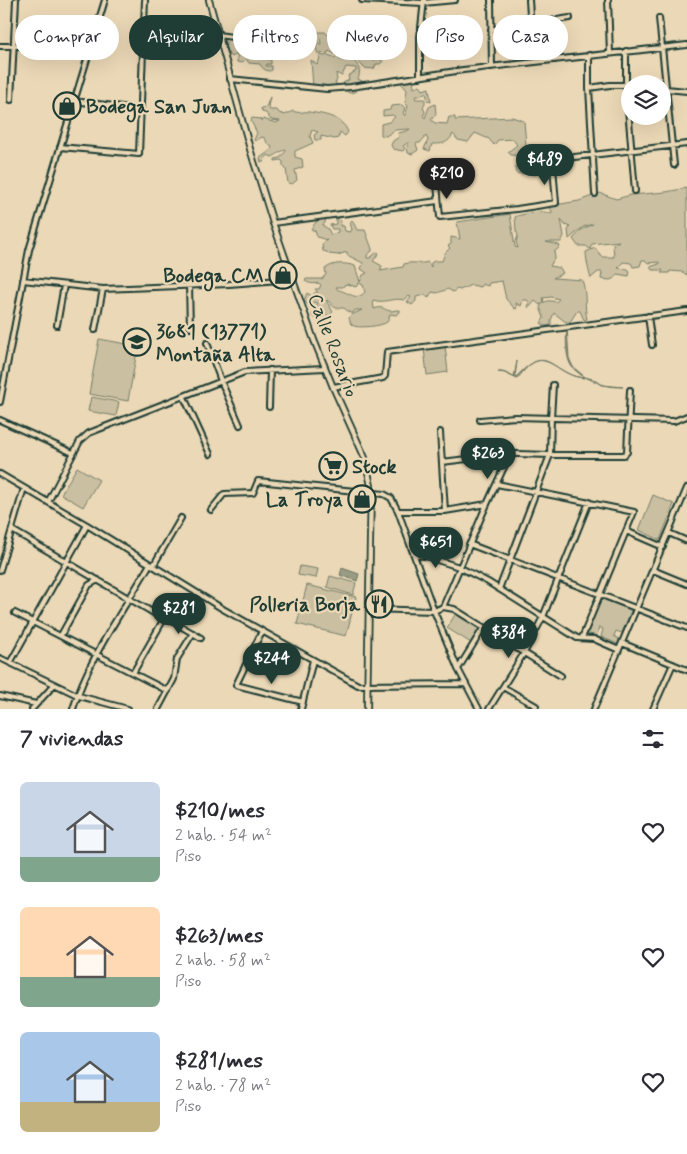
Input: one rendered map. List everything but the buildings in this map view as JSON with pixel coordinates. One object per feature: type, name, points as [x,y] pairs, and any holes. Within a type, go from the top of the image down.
[{"type":"main road","name":"Calle Rosario","points":[[209,0],[213,15]]},
{"type":"main road","name":"Calle Rosario","points":[[223,53],[273,222],[292,279],[325,368],[368,468],[371,493],[367,709]]},
{"type":"street","points":[[11,100],[16,0]]},
{"type":"street","points":[[100,15],[105,0]]},
{"type":"street","points":[[60,147],[139,154],[145,0]]},
{"type":"street","points":[[362,0],[424,2],[455,0]]},
{"type":"street","points":[[491,0],[492,67]]},
{"type":"street","points":[[529,0],[529,15]]},
{"type":"street","points":[[608,0],[610,53]]},
{"type":"street","points":[[420,77],[420,37],[424,2]]},
{"type":"street","points":[[659,18],[665,75]]},
{"type":"street","points":[[568,58],[687,45]]},
{"type":"street","points":[[0,46],[14,46]]},
{"type":"street","points":[[626,51],[626,75]]},
{"type":"street","points":[[589,55],[588,88],[594,154],[595,194]]},
{"type":"street","points":[[0,402],[23,280],[34,233],[86,60]]},
{"type":"street","points":[[230,79],[327,89],[555,60]]},
{"type":"street","points":[[588,88],[621,85]]},
{"type":"street","points":[[671,90],[687,91]]},
{"type":"street","points":[[74,101],[130,108]]},
{"type":"street","points":[[630,125],[635,191]]},
{"type":"street","points":[[670,125],[674,165]]},
{"type":"street","points":[[437,184],[440,217],[517,210],[556,203],[553,167],[555,160],[560,158],[687,144]]},
{"type":"street","points":[[273,222],[438,201]]},
{"type":"street","points":[[23,280],[102,289],[245,284],[292,279]]},
{"type":"street","points":[[57,325],[64,284]]},
{"type":"street","points":[[189,285],[190,328]]},
{"type":"street","points":[[95,330],[102,289]]},
{"type":"street","points":[[333,387],[383,378],[385,376],[387,352],[686,311],[687,318]]},
{"type":"street","points":[[648,316],[652,345]]},
{"type":"street","points":[[207,343],[221,382],[240,425]]},
{"type":"street","points":[[48,502],[82,438],[89,434],[245,372],[325,368]]},
{"type":"street","points":[[269,407],[270,370]]},
{"type":"street","points":[[499,589],[550,455],[553,385]]},
{"type":"street","points":[[442,462],[475,458],[483,453],[624,455],[627,452],[630,390]]},
{"type":"street","points":[[184,397],[210,454]]},
{"type":"street","points":[[480,420],[515,417],[674,421],[687,416]]},
{"type":"street","points":[[0,420],[73,453]]},
{"type":"street","points":[[440,432],[445,512]]},
{"type":"street","points":[[443,607],[510,454]]},
{"type":"street","points":[[0,474],[262,631],[358,685],[466,684]]},
{"type":"street","points":[[211,510],[224,494],[253,494],[258,481],[371,493],[391,498],[398,511],[434,611],[458,669],[479,709]]},
{"type":"street","points":[[497,484],[634,512],[582,638]]},
{"type":"street","points":[[0,570],[24,488]]},
{"type":"street","points":[[594,709],[685,497],[687,488]]},
{"type":"street","points":[[489,709],[524,653],[543,617],[589,502]]},
{"type":"street","points":[[398,511],[445,512],[488,504]]},
{"type":"street","points":[[478,506],[482,507],[484,512]]},
{"type":"street","points":[[74,709],[78,695],[97,655],[181,518]]},
{"type":"street","points":[[10,663],[87,525]]},
{"type":"street","points":[[12,530],[164,619],[166,617],[201,638]]},
{"type":"street","points":[[626,531],[663,546]]},
{"type":"street","points":[[669,533],[687,541]]},
{"type":"street","points":[[469,544],[687,628]]},
{"type":"street","points":[[414,555],[425,556],[460,567],[577,638],[602,642],[619,650]]},
{"type":"street","points":[[653,570],[687,584]]},
{"type":"street","points":[[86,573],[89,586]]},
{"type":"street","points":[[61,635],[89,586],[98,580]]},
{"type":"street","points":[[369,609],[434,611],[443,607],[454,609],[561,676]]},
{"type":"street","points":[[15,613],[168,691]]},
{"type":"street","points":[[132,673],[164,619]]},
{"type":"street","points":[[458,669],[484,627]]},
{"type":"street","points":[[262,631],[236,685],[303,702]]},
{"type":"street","points":[[158,709],[174,679],[177,659],[193,633]]},
{"type":"street","points":[[622,643],[687,670]]},
{"type":"street","points":[[0,658],[78,695],[115,708],[128,709]]},
{"type":"street","points":[[301,709],[313,660]]},
{"type":"street","points":[[653,709],[673,664]]},
{"type":"street","points":[[32,709],[54,685]]},
{"type":"street","points":[[503,687],[536,706]]},
{"type":"street","points":[[0,696],[36,704]]},
{"type":"shaded area","points":[[317,32],[325,32],[327,34],[327,53],[318,54],[317,39],[319,44],[321,44],[320,38],[317,37]]},
{"type":"shaded area","points":[[223,34],[233,36],[232,57],[228,54],[229,52],[226,52],[225,47],[227,43],[223,40]]},
{"type":"shaded area","points":[[321,55],[327,55],[327,60],[357,60],[354,61],[359,69],[358,79],[364,82],[355,92],[349,93],[344,89],[343,83],[349,80],[348,76],[356,71],[356,68],[346,67],[342,76],[336,73],[337,80],[335,83],[338,85],[332,86],[330,90],[325,92],[313,87],[311,60],[317,65]]},
{"type":"shaded area","points":[[237,60],[245,60],[242,63],[237,62]]},
{"type":"shaded area","points":[[247,60],[271,60],[271,64],[266,66],[272,66],[272,70],[265,70],[260,64],[249,63]]},
{"type":"shaded area","points":[[357,60],[383,61],[380,64],[376,64],[374,69],[364,68]]},
{"type":"shaded area","points":[[413,79],[414,88],[420,85],[423,90],[429,88],[431,102],[428,101],[426,93],[415,98],[425,99],[423,107],[425,112],[423,116],[425,118],[429,107],[435,104],[436,114],[431,120],[435,123],[447,124],[449,117],[455,117],[455,120],[512,117],[524,121],[526,145],[529,148],[547,153],[547,157],[531,155],[533,168],[542,169],[535,175],[527,172],[522,174],[516,173],[515,169],[521,156],[511,155],[508,152],[517,145],[513,139],[498,140],[494,145],[489,139],[475,133],[468,142],[458,140],[453,134],[444,143],[432,144],[430,151],[424,149],[428,140],[426,136],[420,143],[416,144],[418,150],[412,154],[408,153],[407,147],[409,142],[403,146],[405,148],[403,151],[393,149],[391,145],[399,137],[398,133],[410,129],[395,130],[386,136],[381,135],[381,124],[389,122],[395,117],[393,115],[383,116],[383,111],[390,110],[391,106],[402,105],[405,108],[403,113],[405,116],[408,106],[405,103],[407,90],[401,83],[404,80]]},
{"type":"shaded area","points":[[270,97],[268,107],[270,110],[277,110],[285,115],[293,111],[325,115],[341,122],[348,132],[345,136],[340,132],[338,138],[335,139],[321,136],[321,140],[315,140],[314,135],[318,132],[312,130],[310,136],[313,143],[295,151],[295,157],[302,159],[303,167],[295,170],[297,180],[292,184],[288,183],[283,162],[281,160],[275,161],[287,150],[271,157],[269,155],[265,158],[264,162],[261,162],[260,158],[271,150],[272,147],[265,138],[262,137],[254,140],[257,133],[251,121],[252,118],[276,123],[280,121],[271,120],[266,113],[262,112],[261,108],[266,107]]},
{"type":"shaded area","points":[[687,188],[687,275],[682,272],[670,271],[669,273],[661,273],[663,270],[652,270],[650,267],[659,264],[659,262],[648,263],[642,260],[640,266],[633,267],[631,263],[623,262],[618,268],[628,269],[630,271],[629,276],[617,274],[615,278],[610,280],[601,279],[602,272],[598,272],[591,278],[586,252],[595,248],[602,257],[614,257],[613,245],[619,241],[592,244],[590,249],[586,246],[578,246],[573,239],[581,230],[593,224],[583,227],[569,239],[568,230],[570,227],[565,225],[561,219],[564,236],[561,242],[546,242],[559,245],[560,247],[554,252],[555,257],[550,266],[560,268],[563,273],[553,278],[582,280],[587,319],[584,320],[580,311],[577,311],[570,322],[566,322],[554,313],[551,325],[545,326],[541,323],[544,318],[540,307],[545,302],[556,302],[559,299],[543,298],[544,301],[540,305],[535,301],[529,308],[530,303],[527,300],[523,300],[521,306],[516,303],[517,308],[515,309],[506,299],[502,281],[489,283],[488,286],[482,284],[481,287],[471,285],[453,292],[448,289],[437,293],[432,292],[428,298],[426,295],[416,297],[416,301],[412,305],[407,302],[411,297],[409,296],[404,300],[373,300],[374,309],[400,310],[396,315],[390,314],[388,321],[380,325],[354,326],[349,318],[351,315],[362,310],[355,310],[353,313],[350,313],[344,308],[334,307],[326,300],[333,312],[329,316],[325,314],[323,318],[320,316],[314,318],[312,315],[318,303],[314,302],[312,305],[308,305],[304,300],[307,293],[312,296],[311,301],[317,297],[314,296],[314,293],[318,293],[315,289],[319,289],[321,285],[319,283],[308,283],[305,281],[306,279],[322,279],[326,274],[325,269],[332,265],[344,264],[355,266],[360,282],[363,275],[367,273],[361,269],[363,263],[347,255],[347,252],[338,255],[323,251],[322,244],[327,240],[317,237],[315,231],[311,229],[319,218],[326,217],[325,223],[322,225],[328,229],[331,235],[338,232],[338,229],[332,229],[330,225],[336,224],[336,219],[338,218],[341,221],[340,226],[344,226],[345,231],[350,232],[352,230],[350,222],[352,220],[357,230],[365,230],[372,249],[367,258],[370,258],[377,252],[379,253],[373,261],[382,266],[380,271],[403,267],[404,264],[410,263],[428,262],[431,267],[431,263],[434,261],[442,261],[445,253],[450,248],[448,246],[451,244],[451,237],[460,239],[457,222],[510,214],[515,247],[518,248],[515,217],[517,216],[541,212],[552,214],[549,206],[579,201],[600,193],[616,199],[631,195]],"holes":[[[359,283],[363,285],[365,292],[359,296],[338,290],[336,287],[343,287],[347,284],[356,287]]]},
{"type":"shaded area","points":[[567,327],[569,358],[573,367],[585,377],[572,367],[568,358],[566,347]]},
{"type":"shaded area","points":[[99,339],[138,346],[128,401],[89,394]]},
{"type":"shaded area","points":[[445,346],[448,372],[427,375],[424,348]]},
{"type":"shaded area","points":[[517,361],[516,377],[529,365],[517,379],[498,372],[503,372],[514,377]]},
{"type":"shaded area","points":[[585,377],[596,380],[600,384],[595,382]]},
{"type":"shaded area","points":[[91,397],[119,402],[116,416],[88,411]]},
{"type":"shaded area","points":[[77,467],[99,480],[83,507],[61,494]]},
{"type":"shaded area","points":[[653,495],[674,504],[660,540],[639,530]]},
{"type":"shaded area","points":[[300,566],[318,569],[316,578],[298,575]]},
{"type":"shaded area","points":[[342,568],[359,574],[357,581],[340,575]]},
{"type":"shaded area","points":[[330,576],[356,583],[353,595],[327,587]]},
{"type":"shaded area","points":[[307,585],[356,597],[346,636],[297,624]]},
{"type":"shaded area","points":[[602,596],[632,609],[622,633],[616,631],[614,636],[619,639],[618,644],[601,637],[603,629],[599,627],[597,636],[586,633]]},
{"type":"shaded area","points":[[456,613],[480,628],[471,643],[447,628]]},
{"type":"place","name":"Bodega San Juan","points":[[67,106]]},
{"type":"place","name":"Bodega CM","points":[[283,275]]},
{"type":"place","name":"3681 (13771) Montaña Alta","points":[[137,342]]},
{"type":"place","name":"Stock","points":[[333,466]]},
{"type":"place","name":"La Troya","points":[[362,499]]},
{"type":"place","name":"Polleria Borja","points":[[379,604]]}]
